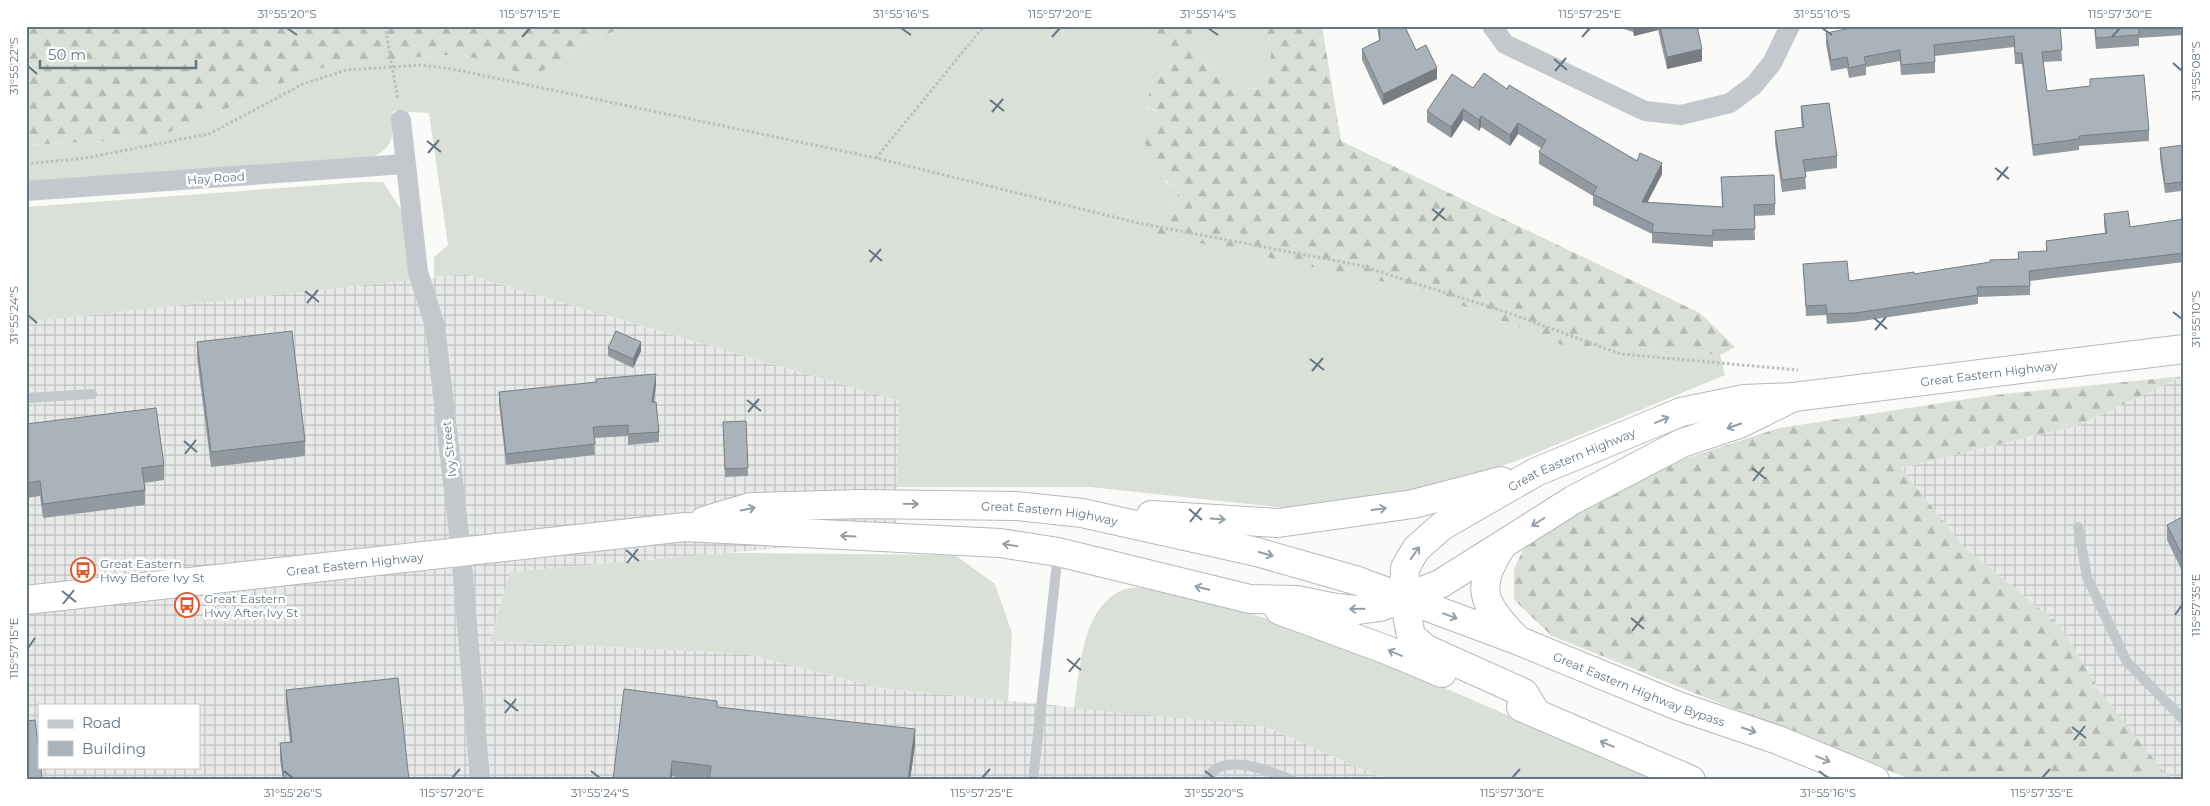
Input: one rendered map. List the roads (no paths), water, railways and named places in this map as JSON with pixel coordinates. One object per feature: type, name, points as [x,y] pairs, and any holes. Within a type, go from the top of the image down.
[{"type":"highway","name":"Great Eastern Highway","points":[[1536,713],[1524,693],[1426,649],[1410,636],[1404,599],[1405,568],[1416,549],[1442,526],[1536,472],[1681,412],[1744,400],[1794,397],[2184,348]]},
{"type":"highway","name":"Great Eastern Highway","points":[[26,600],[685,527],[1000,543],[1058,552],[1250,600],[1297,600],[1358,610],[1404,599],[1440,584],[1572,500],[1682,443],[1740,424],[1794,397]]},
{"type":"highway","points":[[1082,514],[1177,516],[1278,523],[1413,504],[1536,472]]},
{"type":"highway","name":"Great Eastern Highway","points":[[685,527],[752,507],[861,504],[1016,506],[1082,514],[1257,552],[1358,581],[1404,599]]},
{"type":"highway","points":[[1503,545],[1486,575],[1488,605],[1494,616],[1519,641]]},
{"type":"highway","name":"Great Eastern Highway Bypass","points":[[1404,599],[1519,641],[1678,706],[1778,740],[1874,780]]},
{"type":"highway","points":[[1250,600],[1387,650],[1691,780]]},
{"type":"street","points":[[1492,26],[1505,44],[1645,111],[1681,115],[1730,103],[1754,85],[1772,63],[1790,26]]},
{"type":"street","name":"Ivy Street","points":[[401,120],[418,272],[434,317],[461,552],[480,780]]},
{"type":"street","name":"Hay Road","points":[[26,191],[405,164]]},
{"type":"lane","points":[[26,398],[92,394]]},
{"type":"lane","points":[[2078,527],[2087,577],[2127,662],[2182,717]]},
{"type":"lane","points":[[1033,780],[1058,552]]},
{"type":"lane","points":[[1206,780],[1209,774],[1232,763],[1268,770],[1292,780]]},
{"type":"place","name":"Great Eastern Hwy Before Ivy St","points":[[83,570]]},
{"type":"place","name":"Great Eastern Hwy After Ivy St","points":[[187,605]]}]
